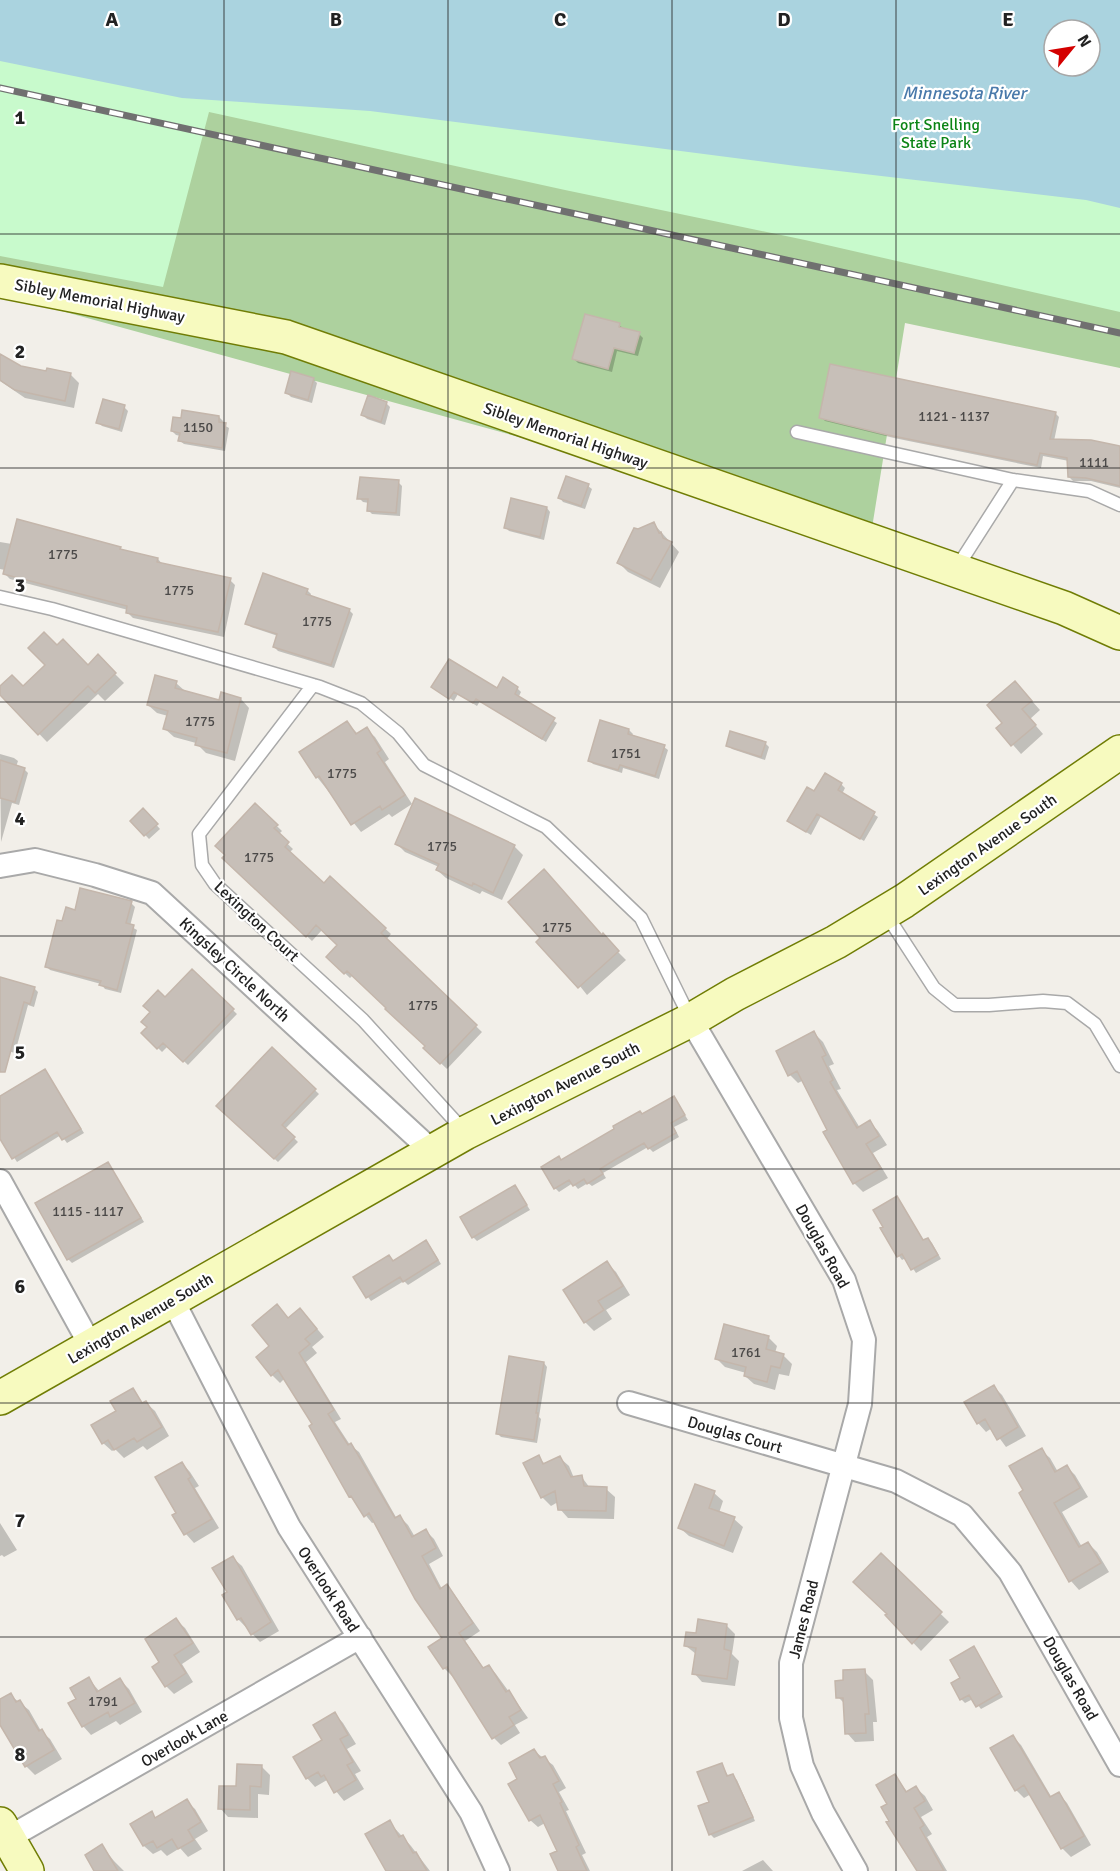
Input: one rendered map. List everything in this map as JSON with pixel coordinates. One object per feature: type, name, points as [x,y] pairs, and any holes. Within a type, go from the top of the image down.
[{"type":"street","name":"Sibley Memorial Highway","points":[[0,280],[286,337],[1064,608],[1120,633]]},
{"type":"street","name":"Lexington Avenue South","points":[[0,1398],[465,1132],[691,1020],[733,995],[836,942],[885,913],[1120,752]]},
{"type":"street","name":"Kingsley Circle North","points":[[0,866],[35,860],[95,874],[152,893],[433,1152]]},
{"type":"street","name":"Douglas Road","points":[[691,1020],[844,1280],[864,1340],[860,1404],[842,1465],[896,1481],[962,1515],[1010,1572],[1120,1765]]},
{"type":"street","points":[[0,1181],[91,1346]]},
{"type":"street","name":"Overlook Road","points":[[172,1300],[289,1527],[471,1812],[498,1871]]},
{"type":"street","name":"Douglas Court","points":[[629,1403],[842,1465]]},
{"type":"street","name":"James Road","points":[[842,1465],[791,1663],[791,1718],[802,1766],[823,1813],[856,1871]]},
{"type":"street","name":"Overlook Lane","points":[[4,1831],[360,1637]]},
{"type":"street","points":[[4,1831],[27,1871]]},
{"type":"lane","points":[[797,432],[1013,480],[1089,491],[1120,505]]},
{"type":"lane","points":[[955,570],[1013,480]]},
{"type":"lane","points":[[0,597],[52,609],[313,685],[361,703],[398,733],[424,765],[546,826],[641,918],[691,1020]]},
{"type":"lane","name":"Lexington Court","points":[[313,685],[200,834],[202,865],[215,884],[363,1020],[465,1132]]},
{"type":"lane","points":[[885,913],[934,988],[954,1005],[1043,1001],[1067,1003],[1095,1024],[1120,1066]]},
{"type":"green space","name":"Minnesota River","points":[[0,0],[1120,0],[1120,312],[805,240],[209,112],[163,287],[0,256]]},
{"type":"green space","points":[[0,62],[1120,208],[1120,368],[905,323],[871,534],[0,294]]},
{"type":"water","name":"Minnesota River","points":[[0,0],[1120,0],[1120,208],[1086,200],[796,166],[370,111],[182,98],[0,61]]},
{"type":"building","points":[[585,314],[620,323],[619,327],[640,332],[634,353],[614,348],[608,369],[572,359]]},
{"type":"building","points":[[0,354],[21,366],[71,373],[65,401],[15,390],[0,380]]},
{"type":"building","points":[[830,364],[1056,412],[1050,439],[1091,440],[1120,446],[1120,486],[1086,478],[1068,477],[1067,458],[1040,453],[1037,465],[888,435],[819,418]]},
{"type":"building","points":[[291,371],[314,378],[308,400],[285,393]]},
{"type":"building","points":[[368,395],[387,402],[381,422],[361,415]]},
{"type":"building","points":[[103,399],[125,405],[119,429],[96,423]]},
{"type":"building","points":[[182,410],[219,416],[219,422],[226,423],[222,448],[178,441],[180,433],[171,431],[173,417],[181,418]]},
{"type":"building","points":[[566,476],[589,484],[581,506],[558,498]]},
{"type":"building","points":[[360,477],[399,480],[396,513],[367,511],[368,499],[357,499]]},
{"type":"building","points":[[511,498],[547,507],[540,537],[504,528]]},
{"type":"building","points":[[17,519],[158,558],[157,562],[231,578],[218,632],[126,613],[127,606],[3,574]]},
{"type":"building","points":[[654,522],[663,538],[672,542],[651,580],[617,563],[634,528],[638,529]]},
{"type":"building","points":[[263,573],[308,589],[306,594],[350,609],[331,665],[273,647],[277,634],[245,624]]},
{"type":"building","points":[[44,632],[57,645],[63,639],[88,665],[98,654],[116,673],[95,693],[88,686],[38,735],[0,695],[0,686],[12,675],[23,686],[45,665],[28,648]]},
{"type":"building","points":[[449,659],[497,688],[503,677],[518,687],[515,694],[555,718],[542,739],[476,699],[473,703],[454,692],[449,699],[431,687]]},
{"type":"building","points":[[155,675],[177,681],[175,688],[219,700],[221,692],[241,698],[227,753],[195,745],[197,738],[163,729],[168,711],[147,705]]},
{"type":"building","points":[[1015,681],[1032,701],[1022,709],[1036,725],[1011,746],[996,728],[1002,723],[987,705]]},
{"type":"building","points":[[600,720],[629,729],[628,734],[665,745],[655,776],[620,765],[618,770],[588,761]]},
{"type":"building","points":[[347,721],[356,734],[367,727],[381,750],[377,753],[405,795],[382,810],[380,806],[351,825],[319,776],[316,778],[299,752]]},
{"type":"building","points":[[730,731],[766,742],[761,757],[726,746]]},
{"type":"building","points":[[0,760],[25,768],[15,802],[0,798]]},
{"type":"building","points":[[825,773],[842,783],[838,790],[875,812],[860,839],[817,814],[806,832],[787,821],[807,787],[814,791]]},
{"type":"building","points":[[415,798],[515,845],[493,893],[436,870],[439,864],[395,844]]},
{"type":"building","points":[[255,803],[278,825],[274,828],[289,842],[285,847],[324,883],[330,876],[386,928],[381,933],[477,1025],[440,1064],[423,1048],[425,1046],[347,971],[344,974],[326,957],[337,945],[316,925],[306,937],[222,858],[225,855],[215,846]]},
{"type":"building","points":[[143,808],[158,824],[144,836],[130,821]]},
{"type":"building","points":[[544,869],[619,951],[578,988],[536,942],[540,938],[508,902]]},
{"type":"building","points":[[80,888],[132,901],[126,923],[134,925],[117,990],[99,985],[101,981],[45,967],[57,920],[62,921],[66,907],[75,910]]},
{"type":"building","points":[[192,969],[234,1009],[183,1062],[163,1043],[157,1049],[141,1033],[147,1027],[141,1022],[150,1012],[143,1006],[158,990],[165,997]]},
{"type":"building","points":[[0,977],[35,987],[30,1004],[24,1002],[5,1072],[0,1072]]},
{"type":"building","points":[[814,1031],[826,1055],[822,1057],[833,1080],[830,1082],[857,1128],[870,1120],[879,1136],[866,1144],[881,1168],[853,1184],[823,1132],[827,1130],[797,1071],[788,1076],[776,1051]]},
{"type":"building","points":[[272,1047],[316,1089],[282,1125],[295,1137],[274,1159],[216,1106]]},
{"type":"building","points":[[45,1069],[81,1129],[62,1140],[57,1132],[12,1159],[0,1139],[0,1096]]},
{"type":"building","points":[[674,1096],[685,1115],[671,1123],[676,1133],[648,1149],[644,1143],[616,1159],[600,1169],[603,1174],[587,1184],[584,1179],[573,1186],[569,1180],[554,1189],[541,1167],[559,1156],[561,1160],[614,1129],[613,1126],[640,1111],[642,1114]]},
{"type":"building","points":[[108,1162],[141,1218],[67,1260],[35,1203]]},
{"type":"building","points":[[515,1185],[527,1205],[472,1238],[460,1217]]},
{"type":"building","points":[[897,1196],[923,1240],[928,1238],[938,1255],[911,1270],[902,1254],[897,1257],[880,1228],[883,1227],[873,1210]]},
{"type":"building","points":[[426,1240],[438,1260],[403,1282],[400,1277],[366,1298],[353,1277],[389,1255],[393,1261]]},
{"type":"building","points":[[607,1261],[623,1286],[598,1301],[604,1310],[584,1323],[563,1290]]},
{"type":"building","points":[[277,1304],[288,1318],[300,1308],[317,1329],[305,1339],[310,1344],[299,1353],[334,1410],[328,1414],[348,1445],[351,1443],[395,1518],[400,1515],[412,1537],[426,1529],[436,1548],[422,1556],[440,1589],[447,1584],[473,1623],[459,1633],[483,1668],[489,1665],[506,1692],[509,1690],[521,1710],[509,1717],[514,1725],[492,1739],[447,1667],[443,1669],[428,1647],[442,1638],[415,1599],[369,1513],[364,1517],[351,1496],[349,1497],[309,1426],[312,1424],[278,1370],[271,1376],[256,1357],[269,1346],[252,1325]]},
{"type":"building","points":[[724,1324],[769,1336],[766,1349],[784,1354],[780,1368],[771,1366],[767,1382],[744,1376],[746,1367],[715,1359]]},
{"type":"building","points":[[509,1356],[544,1362],[534,1440],[496,1434]]},
{"type":"building","points":[[994,1385],[1018,1427],[997,1440],[985,1419],[977,1424],[964,1402]]},
{"type":"building","points":[[133,1388],[142,1403],[146,1401],[162,1427],[137,1442],[134,1438],[114,1450],[108,1440],[102,1444],[91,1425],[116,1411],[110,1401]]},
{"type":"building","points":[[1042,1448],[1055,1472],[1067,1465],[1080,1488],[1054,1503],[1079,1547],[1088,1542],[1101,1563],[1069,1582],[1019,1493],[1023,1490],[1009,1466]]},
{"type":"building","points":[[539,1455],[543,1464],[560,1456],[571,1477],[582,1475],[584,1486],[607,1487],[606,1511],[558,1510],[555,1491],[541,1498],[523,1463]]},
{"type":"building","points":[[182,1462],[191,1477],[188,1479],[212,1519],[184,1535],[172,1515],[176,1513],[155,1477]]},
{"type":"building","points":[[695,1484],[715,1491],[709,1508],[735,1517],[724,1546],[678,1528]]},
{"type":"building","points":[[881,1553],[942,1612],[912,1644],[885,1615],[887,1614],[853,1582]]},
{"type":"building","points":[[233,1556],[271,1622],[251,1635],[241,1618],[237,1620],[222,1595],[227,1592],[212,1568]]},
{"type":"building","points":[[176,1618],[193,1643],[174,1655],[186,1673],[165,1687],[152,1667],[159,1662],[145,1639]]},
{"type":"building","points":[[698,1619],[727,1624],[724,1649],[731,1651],[727,1679],[692,1674],[696,1648],[684,1646],[686,1632],[696,1633]]},
{"type":"building","points":[[974,1646],[1000,1693],[976,1707],[969,1695],[960,1700],[951,1683],[960,1678],[950,1660]]},
{"type":"building","points":[[865,1669],[869,1714],[865,1714],[866,1733],[845,1734],[843,1698],[836,1698],[835,1681],[843,1680],[843,1670]]},
{"type":"building","points":[[89,1677],[97,1692],[120,1678],[135,1703],[110,1717],[108,1712],[82,1727],[68,1703],[76,1699],[70,1688]]},
{"type":"building","points":[[11,1693],[16,1702],[20,1700],[39,1731],[42,1729],[54,1750],[25,1767],[0,1725],[0,1699]]},
{"type":"building","points":[[335,1712],[348,1735],[340,1739],[353,1762],[347,1765],[356,1780],[334,1793],[324,1775],[321,1777],[318,1772],[306,1779],[293,1757],[322,1740],[313,1725]]},
{"type":"building","points":[[1013,1735],[1050,1797],[1059,1792],[1084,1836],[1061,1849],[1024,1785],[1015,1791],[990,1748]]},
{"type":"building","points":[[534,1749],[540,1758],[545,1756],[559,1781],[553,1784],[579,1845],[576,1847],[587,1871],[558,1871],[550,1854],[557,1851],[540,1815],[529,1821],[508,1784],[517,1779],[509,1763]]},
{"type":"building","points":[[722,1763],[727,1776],[733,1774],[753,1817],[709,1835],[698,1806],[709,1802],[697,1772]]},
{"type":"building","points":[[237,1764],[262,1765],[261,1787],[250,1786],[250,1810],[218,1809],[219,1786],[236,1786]]},
{"type":"building","points":[[895,1774],[906,1792],[916,1786],[925,1801],[914,1808],[924,1825],[920,1828],[944,1871],[917,1871],[886,1822],[889,1821],[881,1807],[887,1804],[876,1785]]},
{"type":"building","points":[[187,1799],[201,1822],[188,1830],[194,1840],[178,1849],[172,1839],[157,1848],[153,1841],[143,1846],[130,1824],[152,1811],[155,1818]]},
{"type":"building","points":[[390,1820],[399,1837],[403,1835],[427,1871],[386,1871],[365,1834]]},
{"type":"building","points":[[102,1844],[118,1871],[94,1871],[85,1855]]},
{"type":"railway","points":[[0,88],[1120,333]]},
{"type":"park label","name":"Fort Snelling State Park","points":[[936,133]]}]
